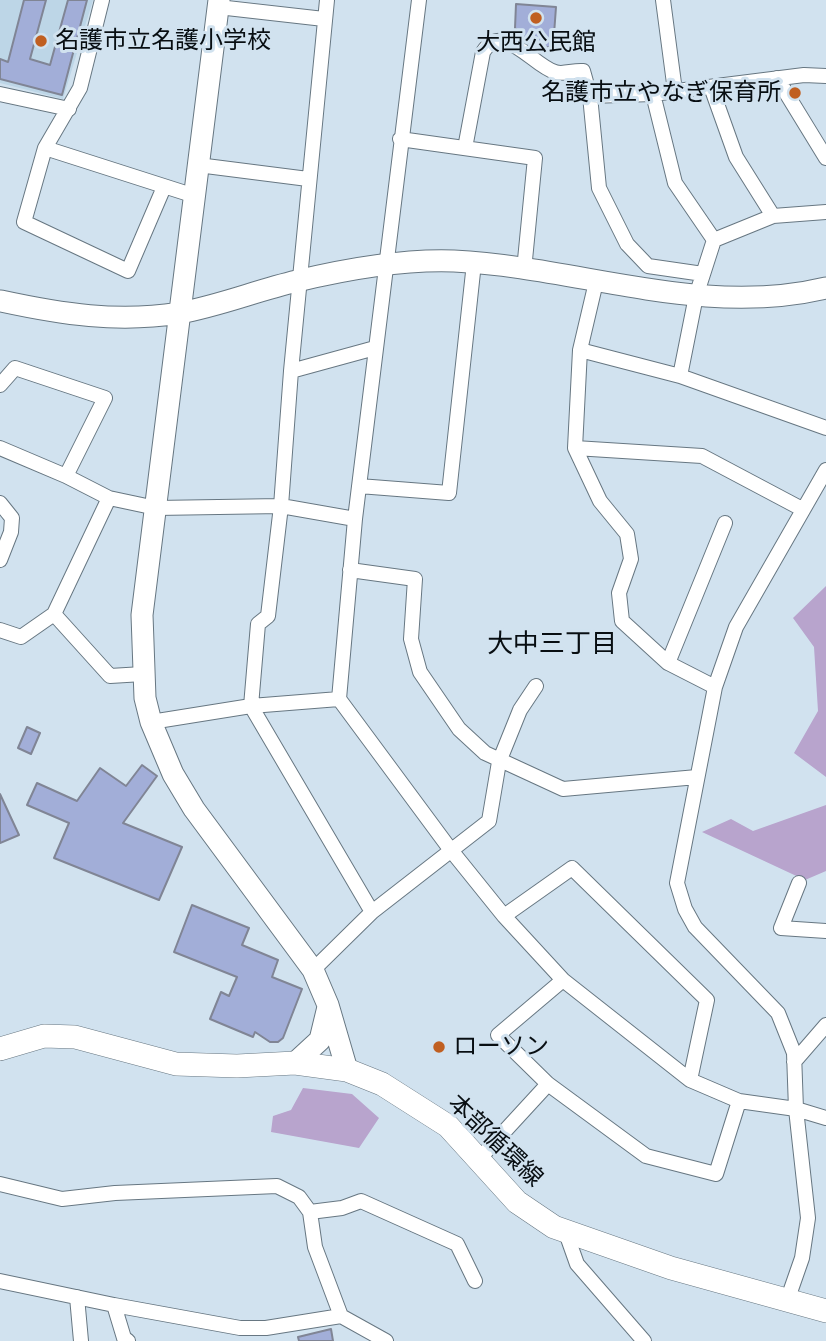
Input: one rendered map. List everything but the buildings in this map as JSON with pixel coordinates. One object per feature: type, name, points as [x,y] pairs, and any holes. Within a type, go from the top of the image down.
[{"type":"main road","name":"本部循環線","points":[[0,1049],[44,1036],[75,1037],[176,1065],[295,1063],[347,1070],[382,1084],[416,1103],[448,1126],[480,1158],[495,1180],[517,1202],[566,1233],[671,1268],[826,1311]]},
{"type":"street","points":[[102,0],[79,88],[45,148],[24,222],[128,271],[164,187]]},
{"type":"street","points":[[327,0],[308,180],[281,506],[268,616],[258,624],[250,706],[372,912]]},
{"type":"street","points":[[419,0],[384,265],[355,519],[340,699],[450,849],[504,916],[563,980],[690,1080],[739,1101],[796,1109],[826,1118]]},
{"type":"street","points":[[663,0],[675,92]]},
{"type":"street","points":[[324,19],[218,3],[142,615],[144,674],[151,722],[173,774],[194,809],[313,970],[328,1005],[347,1070]]},
{"type":"street","points":[[465,148],[483,52],[487,44],[495,40],[508,42],[544,68],[558,74],[583,71],[590,96],[599,188],[627,244],[649,266],[703,274]]},
{"type":"street","points":[[590,96],[653,94],[804,75],[826,76]]},
{"type":"street","points":[[777,78],[826,158]]},
{"type":"street","points":[[711,87],[736,157],[774,216]]},
{"type":"street","points":[[0,94],[69,109]]},
{"type":"street","points":[[653,94],[675,183],[714,240]]},
{"type":"street","points":[[400,139],[535,158],[524,270]]},
{"type":"street","points":[[45,148],[195,196]]},
{"type":"street","points":[[198,165],[308,180]]},
{"type":"street","points":[[714,240],[774,216],[826,212]]},
{"type":"street","points":[[680,376],[696,296],[714,240]]},
{"type":"street","points":[[1,300],[79,316],[136,317],[180,312],[299,281],[384,265],[453,261],[696,296],[763,297],[826,288]]},
{"type":"street","points":[[359,486],[449,493],[474,263]]},
{"type":"street","points":[[596,282],[580,350],[575,448],[600,501],[628,534],[631,559],[619,593],[622,621],[668,663],[715,687]]},
{"type":"street","points":[[291,371],[375,348]]},
{"type":"street","points":[[580,350],[680,376],[826,428]]},
{"type":"street","points":[[0,385],[15,368],[105,398],[66,476]]},
{"type":"street","points":[[0,448],[109,498],[156,508],[281,506],[355,519]]},
{"type":"street","points":[[575,448],[702,456],[802,509]]},
{"type":"street","points":[[787,1301],[802,1258],[808,1218],[796,1109],[794,1053],[778,1013],[695,927],[685,909],[677,883],[715,687],[736,627],[826,470]]},
{"type":"street","points":[[0,631],[21,637],[54,614],[109,498]]},
{"type":"street","points":[[0,503],[12,518],[11,532],[0,560]]},
{"type":"street","points":[[668,663],[725,523]]},
{"type":"street","points":[[350,570],[415,579],[411,639],[420,672],[459,729],[499,762],[563,789],[697,777]]},
{"type":"street","points":[[54,614],[110,676],[144,674]]},
{"type":"street","points":[[313,970],[372,912],[489,821],[499,762],[520,710],[537,686]]},
{"type":"street","points":[[151,722],[250,706],[340,699]]},
{"type":"street","points":[[504,916],[572,867],[707,1000],[690,1080]]},
{"type":"street","points":[[799,883],[781,928],[826,931]]},
{"type":"street","points":[[563,980],[498,1035],[548,1084],[646,1156],[716,1174],[739,1101]]},
{"type":"street","points":[[295,1063],[320,1040],[328,1005]]},
{"type":"street","points":[[794,1062],[826,1025]]},
{"type":"street","points":[[480,1158],[548,1084]]},
{"type":"street","points":[[0,1184],[62,1199],[115,1193],[277,1186],[299,1197],[310,1212],[315,1247],[341,1316]]},
{"type":"street","points":[[310,1212],[342,1208],[361,1200],[457,1244],[475,1281]]},
{"type":"street","points":[[566,1233],[577,1264],[644,1341]]},
{"type":"street","points":[[0,1281],[240,1328],[266,1328],[341,1316],[386,1341]]},
{"type":"street","points":[[78,1297],[81,1341]]},
{"type":"street","points":[[114,1305],[124,1338],[128,1341]]},
{"type":"shaded area","name":"名護市立名護小学校","points":[[0,0],[93,0],[63,99],[0,83]]},
{"type":"shaded area","points":[[826,586],[826,777],[794,753],[818,711],[814,647],[793,618]]},
{"type":"shaded area","points":[[826,805],[826,871],[805,880],[702,832],[731,819],[753,831]]},
{"type":"shaded area","points":[[303,1088],[352,1094],[379,1118],[359,1148],[271,1132],[273,1116],[291,1110]]},
{"type":"place","name":"大西公民館","points":[[536,18]]},
{"type":"place","name":"名護市立名護小学校","points":[[41,41]]},
{"type":"place","name":"名護市立やなぎ保育所","points":[[795,93]]},
{"type":"place","name":"ローソン","points":[[439,1047]]},
{"type":"district","name":"大中三丁目","points":[[552,645]]}]
